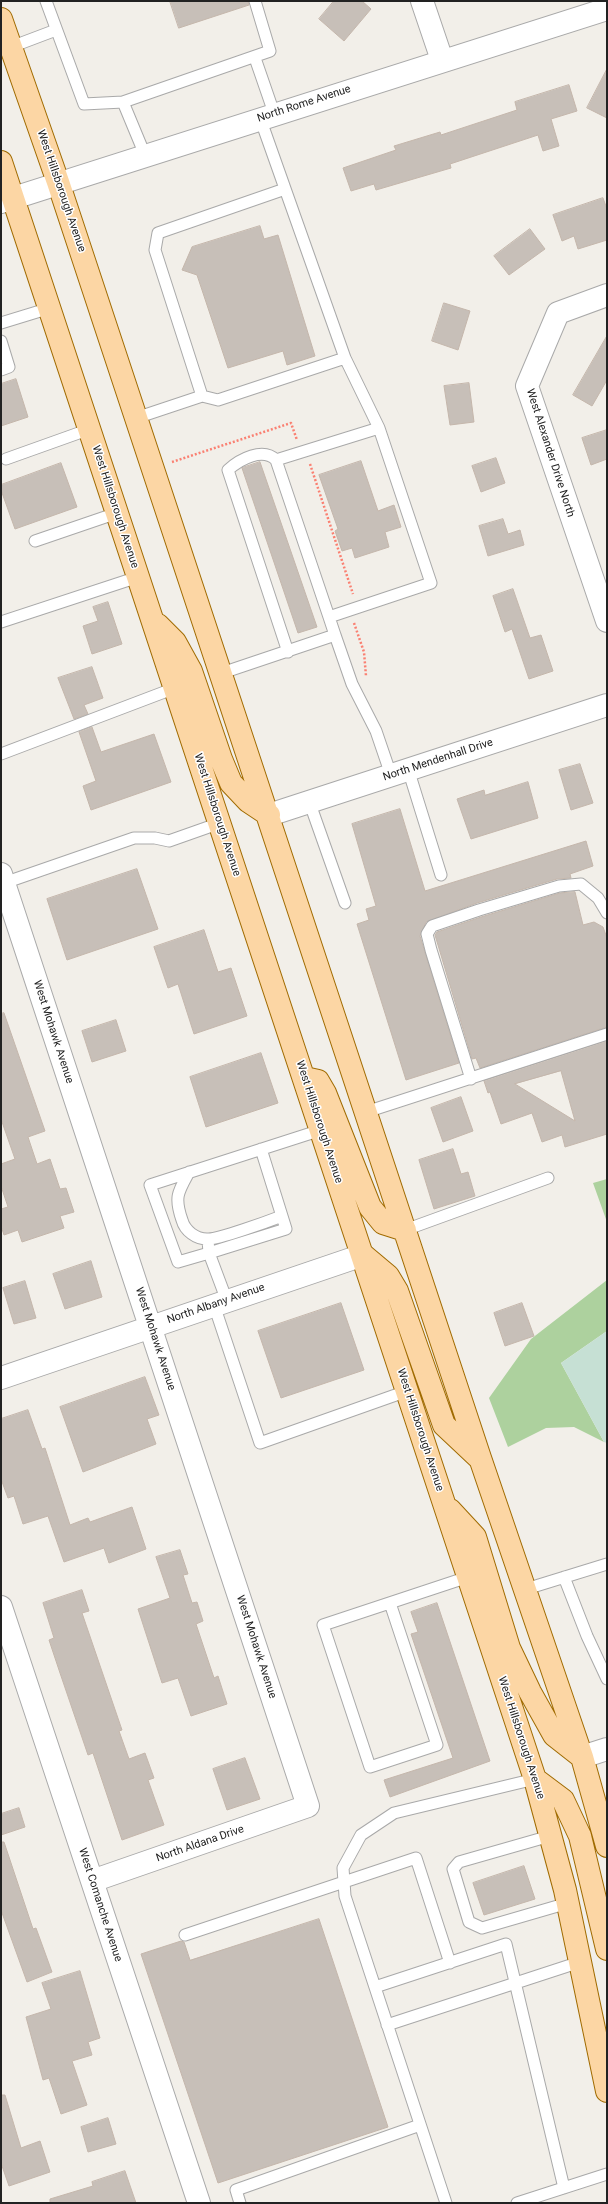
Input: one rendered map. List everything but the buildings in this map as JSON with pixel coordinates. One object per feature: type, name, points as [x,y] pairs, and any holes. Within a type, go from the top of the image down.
[{"type":"main road","name":"West Hillsborough Avenue","points":[[1,18],[58,182],[269,815],[480,1458],[526,1589],[582,1757],[607,1846]]},
{"type":"main road","name":"West Hillsborough Avenue","points":[[1,162],[7,200],[50,308],[363,1255],[534,1779],[568,1903],[607,2091]]},
{"type":"main road","points":[[152,618],[175,642],[191,671],[221,759],[231,783],[248,801],[269,815]]},
{"type":"main road","points":[[304,1077],[318,1081],[325,1093],[370,1207],[383,1223],[405,1230]]},
{"type":"main road","points":[[363,1255],[388,1276],[397,1291],[444,1425],[480,1458]]},
{"type":"main road","points":[[445,1505],[475,1537],[509,1648],[530,1692],[554,1735],[582,1757]]},
{"type":"main road","points":[[534,1779],[563,1800],[580,1836],[607,1949]]},
{"type":"street","points":[[422,1],[442,60]]},
{"type":"street","name":"North Rome Avenue","points":[[7,200],[58,182],[607,9]]},
{"type":"street","name":"West Alexander Drive North","points":[[607,295],[558,313],[526,386],[607,621]]},
{"type":"street","name":"North Mendenhall Drive","points":[[269,815],[607,705]]},
{"type":"street","name":"West Mohawk Avenue","points":[[2,878],[151,1326],[308,1806]]},
{"type":"street","name":"North Albany Avenue","points":[[1,1378],[363,1255]]},
{"type":"street","name":"West Comanche Avenue","points":[[1,1607],[199,2203]]},
{"type":"street","points":[[582,1757],[607,1749]]},
{"type":"street","name":"North Aldana Drive","points":[[92,1881],[308,1806]]},
{"type":"lane","points":[[46,1],[84,104],[123,102],[255,58],[270,51],[255,1]]},
{"type":"lane","points":[[11,48],[56,30]]},
{"type":"lane","points":[[255,58],[267,116],[285,189],[345,358],[379,428],[431,582],[329,617]]},
{"type":"lane","points":[[123,102],[145,155]]},
{"type":"lane","points":[[202,396],[155,250],[158,233],[285,189]]},
{"type":"lane","points":[[1,323],[50,308]]},
{"type":"lane","points":[[1,341],[9,367],[1,370]]},
{"type":"lane","points":[[136,418],[202,396],[218,400],[345,358]]},
{"type":"lane","points":[[276,460],[379,428]]},
{"type":"lane","points":[[6,459],[90,429]]},
{"type":"lane","points":[[288,652],[228,470],[236,462],[261,453],[271,455],[276,460],[352,684],[399,772],[441,876]]},
{"type":"lane","points":[[35,541],[117,513]]},
{"type":"lane","points":[[1,622],[138,577]]},
{"type":"lane","points":[[222,673],[335,636]]},
{"type":"lane","points":[[1,754],[175,688]]},
{"type":"lane","points":[[310,801],[345,903]]},
{"type":"lane","points":[[2,878],[134,838],[169,841],[220,823]]},
{"type":"lane","points":[[471,1079],[431,950],[427,934],[432,926],[552,888],[581,884],[598,898],[607,913]]},
{"type":"lane","points":[[366,1112],[607,1034]]},
{"type":"lane","points":[[261,1149],[286,1229],[178,1262],[150,1185],[189,1172],[261,1149],[321,1130]]},
{"type":"lane","points":[[189,1172],[177,1194],[177,1204],[183,1224],[192,1234],[208,1240],[282,1216]]},
{"type":"lane","points":[[405,1230],[548,1178]]},
{"type":"lane","points":[[208,1240],[220,1303],[260,1443],[407,1391]]},
{"type":"lane","points":[[526,1589],[607,1564]]},
{"type":"lane","points":[[390,1603],[436,1745],[370,1768],[323,1625],[468,1577]]},
{"type":"lane","points":[[564,1577],[587,1636],[607,1679]]},
{"type":"lane","points":[[446,2203],[345,1896],[343,1868],[361,1835],[394,1813],[534,1779]]},
{"type":"lane","points":[[550,1836],[459,1862],[453,1869],[469,1922],[482,1928],[568,1903]]},
{"type":"lane","points":[[185,1935],[416,1858],[450,1963]]},
{"type":"lane","points":[[375,1987],[506,1944],[564,2188]]},
{"type":"lane","points":[[388,2026],[580,1962]]},
{"type":"lane","points":[[240,2203],[236,2190],[420,2125]]},
{"type":"lane","points":[[517,2203],[607,2174]]},
{"type":"green space","points":[[607,1179],[607,1222],[593,1183]]},
{"type":"green space","points":[[607,1280],[607,1331],[561,1363],[604,1442],[574,1427],[546,1428],[508,1447],[489,1398],[531,1339]]},
{"type":"green space","points":[[607,1331],[607,1443],[604,1442],[561,1363]]}]
